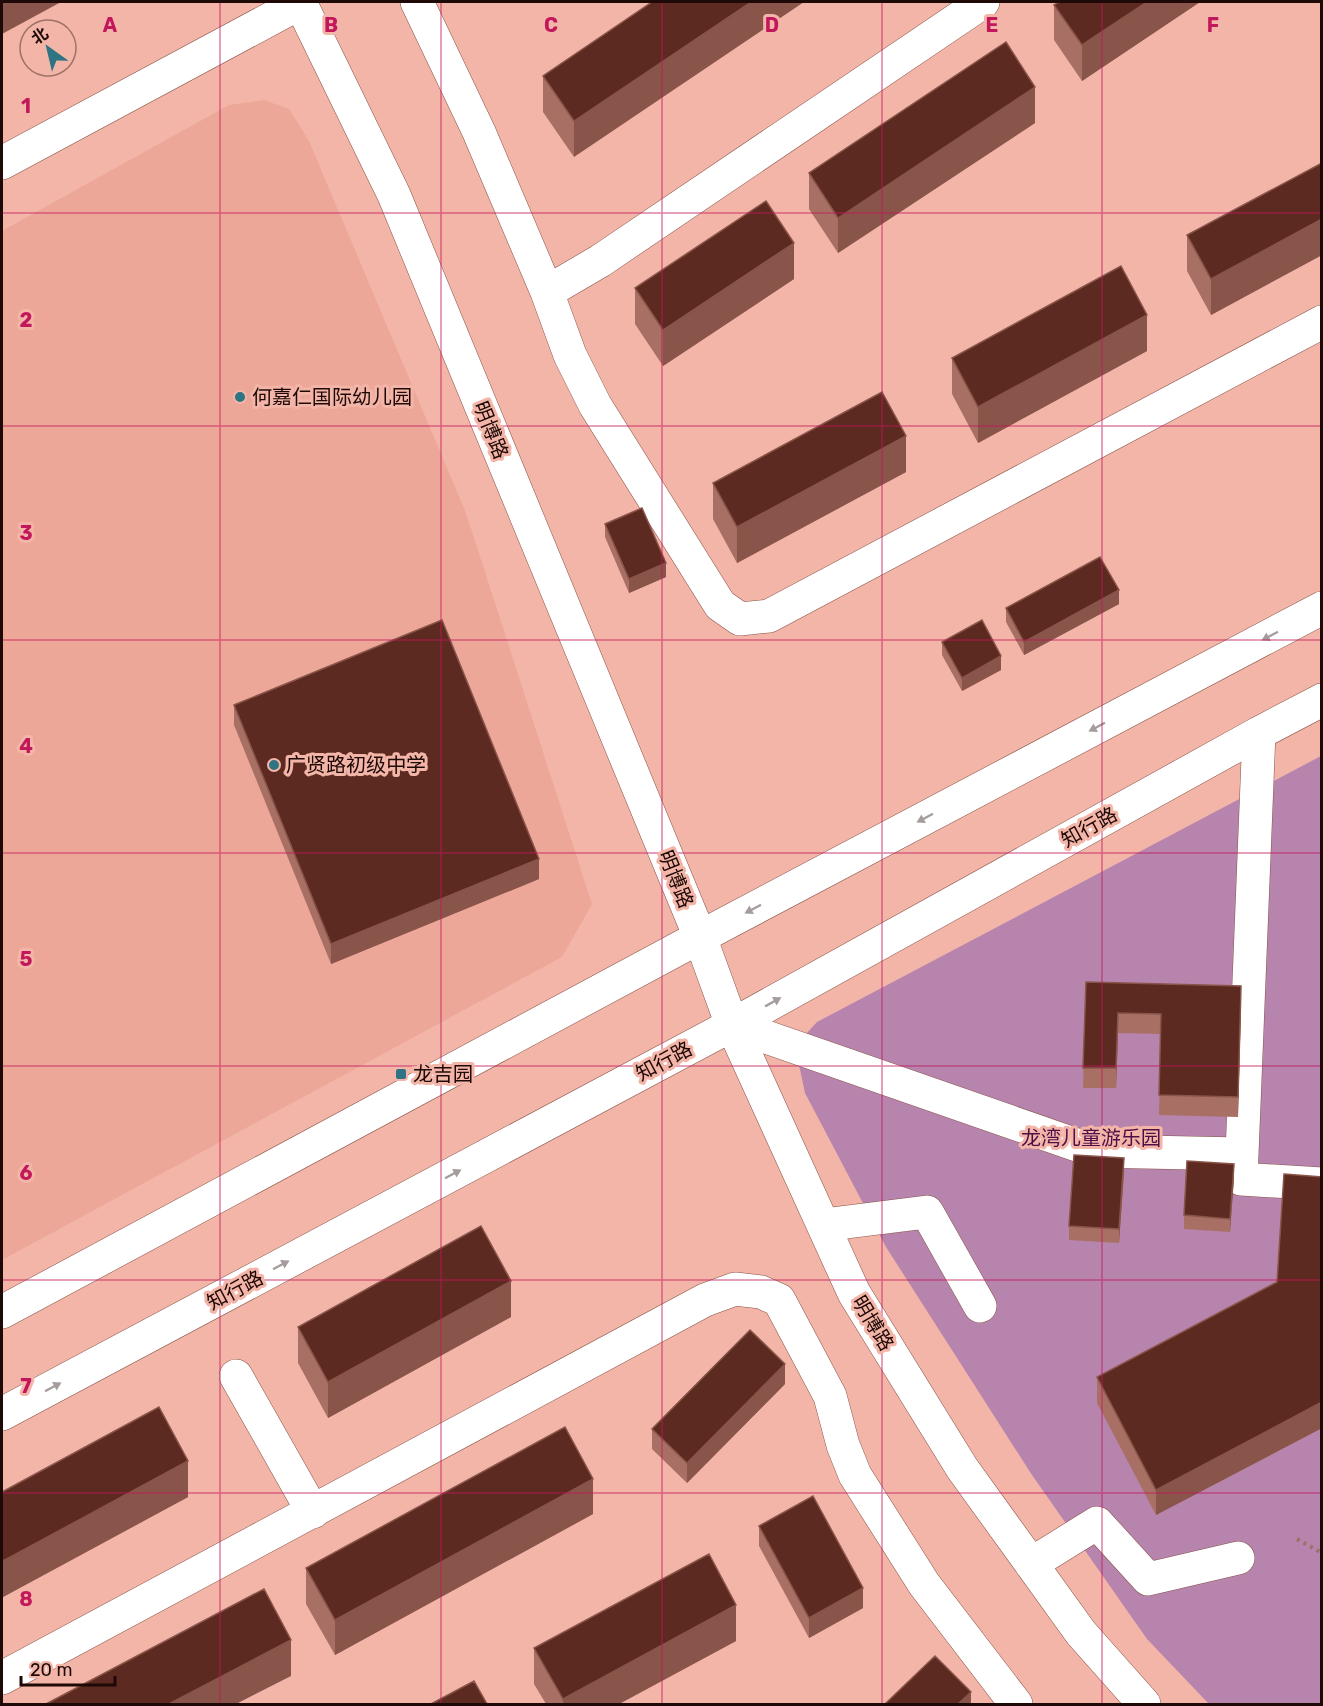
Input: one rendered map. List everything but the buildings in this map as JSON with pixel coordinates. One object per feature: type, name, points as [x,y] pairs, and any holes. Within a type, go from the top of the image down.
[{"type":"main road","points":[[2,163],[300,2]]},
{"type":"main road","name":"明博路","points":[[300,2],[394,195],[700,937],[732,1025],[854,1293],[962,1468],[1081,1633],[1144,1704]]},
{"type":"main road","points":[[417,2],[479,132],[547,292],[570,355],[595,405],[720,605],[740,619],[768,616],[1322,322]]},
{"type":"main road","points":[[547,292],[600,261],[983,2]]},
{"type":"main road","points":[[2,1312],[700,937],[1322,608]]},
{"type":"main road","name":"知行路","points":[[2,1414],[732,1025],[1259,732],[1322,700]]},
{"type":"main road","points":[[1259,732],[1241,1179],[1322,1184]]},
{"type":"main road","points":[[732,1025],[1094,1151],[1242,1154]]},
{"type":"main road","points":[[823,1225],[927,1212],[980,1306]]},
{"type":"main road","points":[[2,1678],[705,1300],[735,1289],[761,1292],[778,1300],[830,1396],[843,1445],[855,1475],[924,1584],[1016,1704]]},
{"type":"main road","points":[[236,1376],[313,1512]]},
{"type":"main road","points":[[1031,1564],[1096,1523],[1148,1579],[1238,1558]]},
{"type":"path","points":[[1297,1539],[1322,1553]]},
{"type":"shaded area","name":"广贤路初级中学","points":[[264,100],[289,109],[309,141],[466,513],[592,904],[562,957],[2,1260],[2,231],[229,105]]},
{"type":"green space","name":"龙湾儿童游乐园","points":[[1321,756],[1321,1704],[1209,1704],[1147,1639],[1032,1475],[886,1247],[805,1093],[795,1046],[817,1022]]},
{"type":"place","name":"何嘉仁国际幼儿园","points":[[240,397]]},
{"type":"place","name":"广贤路初级中学","points":[[274,765]]},
{"type":"place","name":"龙吉园","points":[[401,1074]]}]
